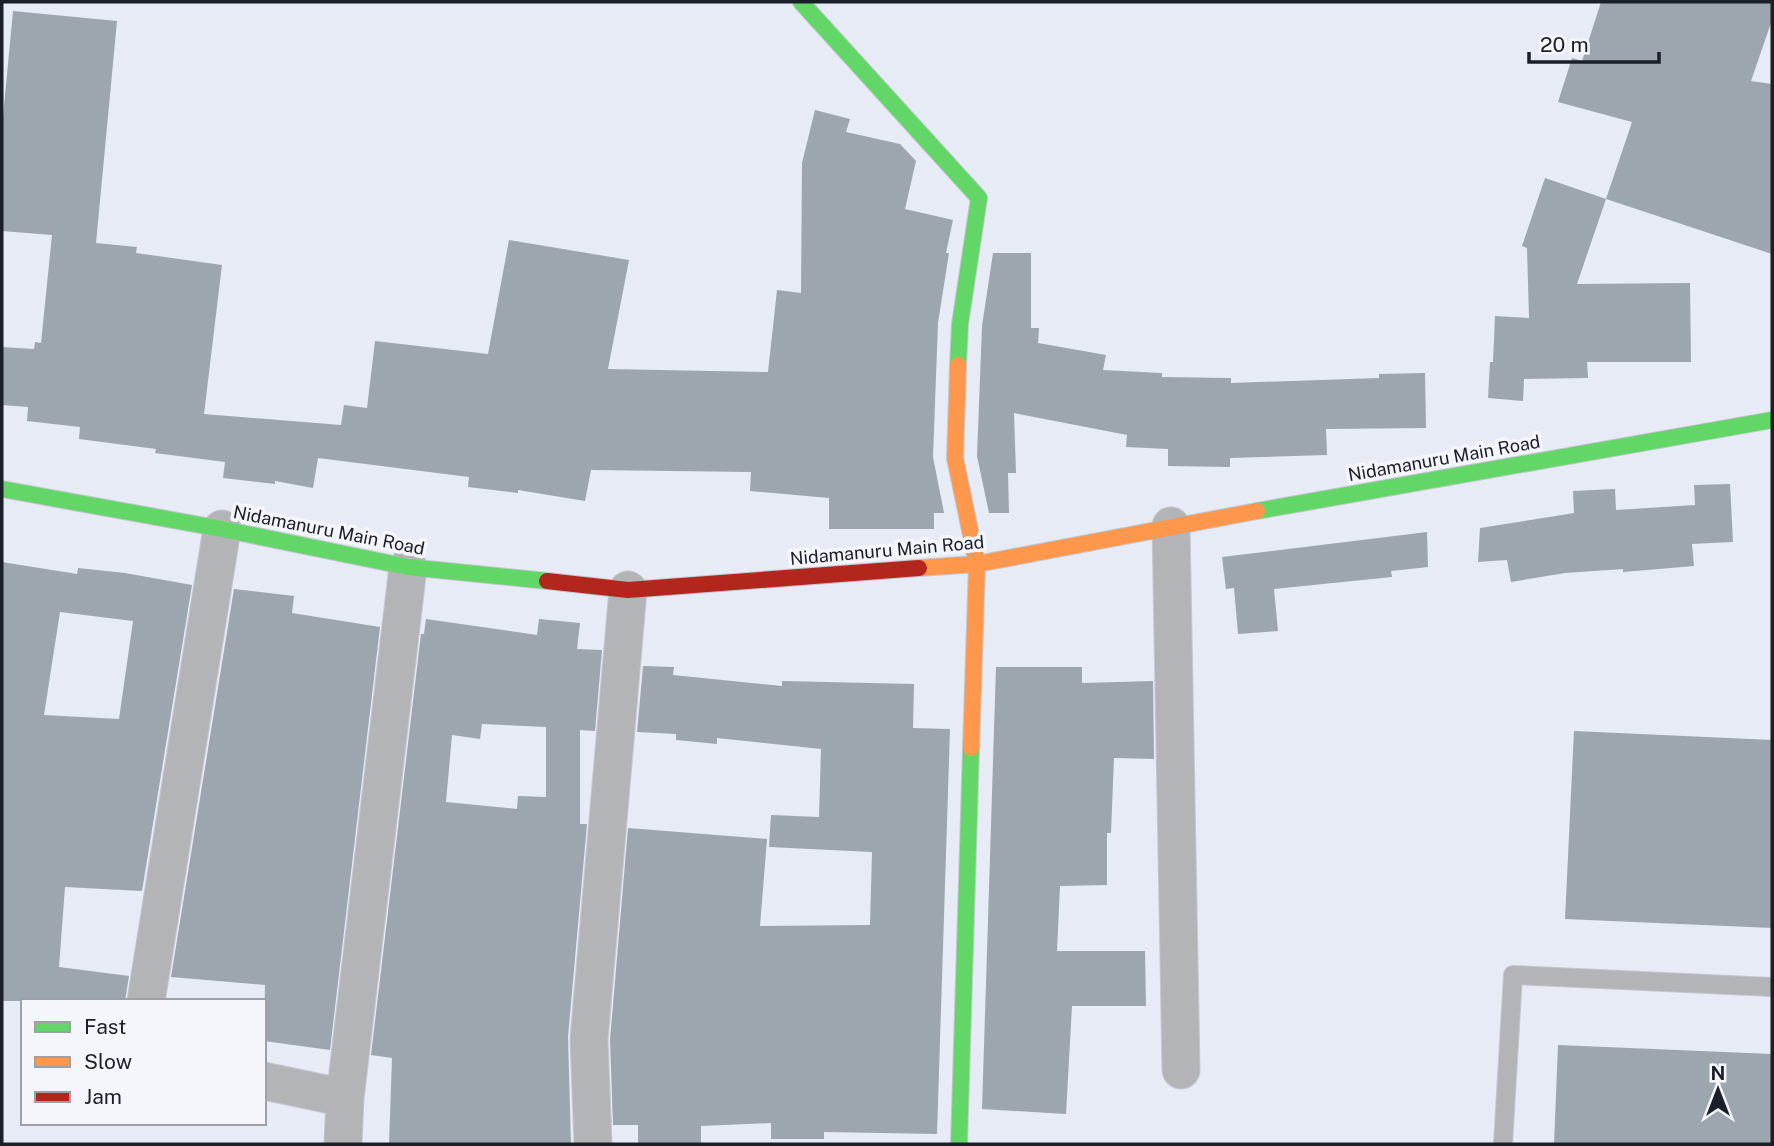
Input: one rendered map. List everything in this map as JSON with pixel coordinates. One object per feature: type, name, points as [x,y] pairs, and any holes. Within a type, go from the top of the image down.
[{"type":"main road","points":[[801,2],[979,198],[960,324],[955,458],[977,564],[958,1144]]},
{"type":"main road","name":"Nidamanuru Main Road","points":[[2,489],[222,529],[408,567],[628,590],[977,564],[1772,420]]},
{"type":"street","points":[[1171,527],[1181,1070]]},
{"type":"street","points":[[146,999],[222,529]]},
{"type":"street","points":[[343,1144],[345,1098],[408,567]]},
{"type":"street","points":[[593,1144],[589,1040],[628,590]]},
{"type":"street","points":[[266,1082],[345,1098]]},
{"type":"lane","points":[[1503,1144],[1513,975],[1772,987]]},
{"type":"building","points":[[1601,2],[1772,2],[1772,20],[1751,81],[1772,84],[1772,254],[1606,199],[1632,122],[1558,102],[1572,58],[1582,61]]},
{"type":"building","points":[[13,11],[117,21],[96,243],[137,247],[136,253],[222,265],[204,414],[341,425],[344,405],[367,408],[375,341],[488,354],[509,240],[629,260],[608,369],[768,372],[777,290],[801,293],[802,163],[815,110],[850,119],[846,132],[900,144],[916,161],[905,209],[953,220],[946,253],[949,253],[938,323],[933,457],[944,513],[934,513],[934,529],[829,529],[829,498],[750,491],[751,472],[591,470],[585,501],[518,490],[518,493],[468,487],[469,477],[318,458],[313,488],[275,481],[275,484],[223,478],[225,462],[155,453],[156,449],[79,439],[80,427],[27,421],[28,407],[2,405],[2,347],[34,349],[35,342],[41,343],[52,235],[2,231],[2,127]]},
{"type":"building","points":[[1545,178],[1606,199],[1577,284],[1690,283],[1691,362],[1587,362],[1588,378],[1524,379],[1523,401],[1488,398],[1495,316],[1529,318],[1527,248],[1522,246]]},
{"type":"building","points":[[993,253],[1031,253],[1031,328],[1039,328],[1038,343],[1106,355],[1103,370],[1162,373],[1162,377],[1231,378],[1231,383],[1379,378],[1379,374],[1425,373],[1426,428],[1326,429],[1327,455],[1230,458],[1230,467],[1168,466],[1168,449],[1126,447],[1127,435],[1014,413],[1016,473],[1008,473],[1009,513],[989,513],[977,456],[982,326]]},
{"type":"building","points":[[1730,484],[1733,542],[1692,544],[1694,566],[1623,572],[1623,569],[1565,573],[1511,582],[1507,560],[1478,562],[1480,528],[1574,513],[1573,491],[1615,489],[1616,510],[1695,505],[1694,485]]},
{"type":"building","points":[[1427,532],[1428,567],[1391,571],[1392,577],[1274,589],[1278,631],[1238,634],[1234,588],[1226,589],[1222,557]]},
{"type":"building","points":[[2,562],[77,574],[78,568],[125,573],[192,585],[142,891],[65,887],[59,967],[129,976],[125,999],[2,1001]],"holes":[[[60,612],[133,621],[119,719],[44,715]]]},
{"type":"building","points":[[234,589],[294,596],[292,613],[380,627],[330,1050],[266,1041],[265,985],[171,977]]},
{"type":"building","points":[[426,619],[537,635],[539,619],[580,623],[577,649],[602,650],[595,731],[580,730],[580,824],[587,824],[568,1037],[571,1144],[389,1144],[392,1058],[371,1055],[421,634],[424,634]],"holes":[[[482,724],[546,727],[546,797],[518,796],[517,809],[446,802],[452,735],[480,739]]]},
{"type":"building","points":[[643,666],[674,667],[673,675],[782,686],[782,681],[914,684],[913,728],[950,729],[937,1134],[824,1132],[824,1139],[771,1139],[771,1123],[701,1126],[701,1144],[638,1144],[638,1125],[613,1125],[610,1040],[628,828],[767,839],[760,926],[870,925],[872,852],[769,847],[771,815],[819,817],[821,749],[717,738],[717,744],[676,740],[676,734],[637,732]]},
{"type":"building","points":[[996,667],[1082,667],[1082,683],[1153,681],[1154,759],[1114,758],[1111,833],[1107,833],[1107,885],[1060,886],[1057,951],[1145,951],[1146,1006],[1072,1006],[1066,1114],[982,1109]]},
{"type":"building","points":[[1574,731],[1772,740],[1772,928],[1565,919]]},
{"type":"building","points":[[1558,1045],[1772,1054],[1772,1144],[1554,1144]]},
{"type":"traffic: fast","points":[[801,2],[979,198],[960,324],[958,365]]},
{"type":"traffic: fast","points":[[1257,511],[1772,420]]},
{"type":"traffic: fast","points":[[2,489],[222,529],[408,567],[547,581]]},
{"type":"traffic: fast","points":[[959,1144],[971,748]]},
{"type":"traffic: slow","points":[[958,365],[955,458],[977,564],[971,748]]},
{"type":"traffic: slow","points":[[919,568],[977,564],[1257,511]]},
{"type":"traffic: jam","points":[[547,581],[628,590],[919,568]]}]
